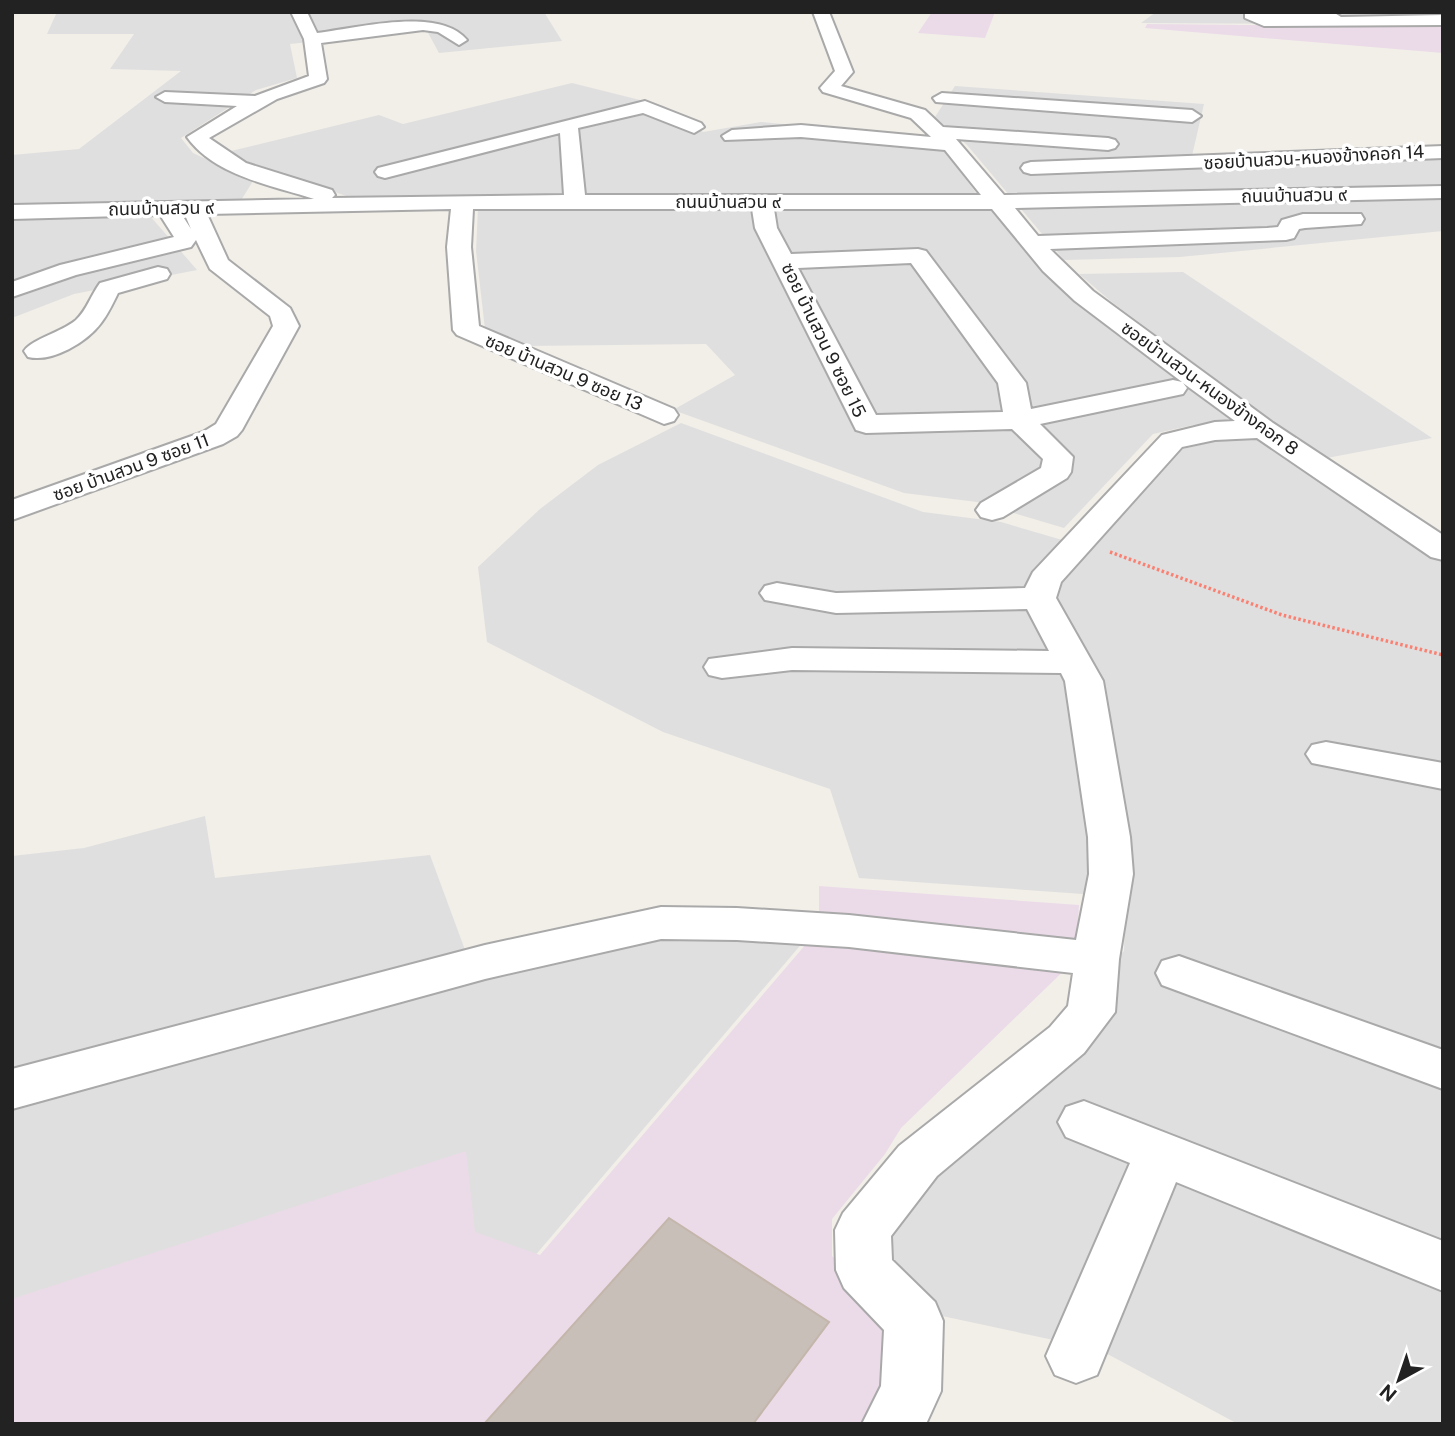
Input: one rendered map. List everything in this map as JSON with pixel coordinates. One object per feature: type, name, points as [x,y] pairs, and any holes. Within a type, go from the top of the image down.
[{"type":"street","points":[[299,12],[312,39],[318,79],[271,95],[197,137],[209,152],[238,166],[349,204]]},
{"type":"street","name":"ซอยบ้านสวน-หนองข้างคอก 8","points":[[821,12],[845,72],[829,88],[918,114],[951,145],[1051,266],[1084,296],[1263,429],[1443,550]]},
{"type":"street","points":[[1315,12],[1251,15],[1264,21],[1443,20]]},
{"type":"street","points":[[1321,12],[1338,22]]},
{"type":"street","points":[[312,39],[423,25],[443,28],[459,40]]},
{"type":"street","points":[[165,97],[258,102]]},
{"type":"street","points":[[942,98],[1192,116]]},
{"type":"street","points":[[385,172],[645,107],[694,127]]},
{"type":"street","points":[[1111,110],[1104,143],[1112,165],[1139,198]]},
{"type":"street","points":[[570,124],[568,130],[571,135],[575,201]]},
{"type":"street","points":[[732,136],[801,131],[951,145]]},
{"type":"street","points":[[936,132],[1104,143],[1181,156]]},
{"type":"street","name":"ซอยบ้านสวน-หนองข้างคอก 14","points":[[1181,156],[1220,161],[1338,153],[1443,152]]},
{"type":"street","points":[[451,154],[452,202]]},
{"type":"street","points":[[1031,168],[1112,165],[1181,156]]},
{"type":"street","points":[[1220,161],[1294,224]]},
{"type":"street","name":"ถนนบ้านสวน ๙","points":[[12,212],[452,202],[998,202],[1443,192]]},
{"type":"street","name":"ซอย บ้านสวน 9 ซอย 15","points":[[762,201],[766,228],[866,424],[1019,420],[1173,388]]},
{"type":"street","name":"ซอย บ้านสวน 9 ซอย 13","points":[[452,202],[466,330],[664,415]]},
{"type":"street","points":[[13,289],[68,270],[183,242],[186,237],[178,229],[180,208]]},
{"type":"street","name":"ซอย บ้านสวน 9 ซอย 11","points":[[12,510],[213,438],[226,430],[286,326],[281,313],[197,265],[180,208]]},
{"type":"street","points":[[1032,243],[1267,236],[1286,233],[1290,225],[1294,224],[1373,219]]},
{"type":"street","points":[[84,245],[115,259]]},
{"type":"street","points":[[785,261],[918,256],[1012,383],[1019,420],[1058,457],[1056,472],[992,510]]},
{"type":"street","points":[[37,352],[60,343],[92,318],[106,290],[113,285],[197,265]]},
{"type":"street","points":[[893,1424],[911,1391],[914,1321],[864,1270],[863,1230],[918,1161],[1067,1040],[1091,1012],[1096,959],[1111,874],[1109,837],[1084,681],[1039,598],[1045,579],[1172,441],[1214,431],[1263,429]]},
{"type":"street","points":[[778,593],[836,603],[1039,598]]},
{"type":"street","points":[[722,667],[792,659],[1073,662]]},
{"type":"street","points":[[1326,754],[1443,776]]},
{"type":"street","points":[[12,1089],[485,962],[661,923],[737,924],[849,932],[1096,959]]},
{"type":"street","points":[[1179,973],[1443,1070]]},
{"type":"street","points":[[1084,1122],[1443,1266]]},
{"type":"street","points":[[1076,1356],[1161,1153]]},
{"type":"path","points":[[1079,541],[1282,615],[1443,655]]},
{"type":"shaded area","points":[[57,12],[544,12],[562,41],[439,53],[426,29],[290,44],[297,78],[256,90],[181,138],[193,153],[253,181],[240,202],[12,207],[12,155],[79,149],[181,71],[110,69],[134,34],[47,34]]},
{"type":"shaded area","points":[[932,12],[995,12],[985,38],[918,33]]},
{"type":"shaded area","points":[[1156,12],[1443,12],[1443,25],[1141,23]]},
{"type":"shaded area","points":[[1147,24],[1443,27],[1443,53],[1145,28]]},
{"type":"shaded area","points":[[572,83],[664,106],[703,132],[761,122],[937,140],[979,197],[624,195],[352,198],[223,153],[379,115],[403,124]]},
{"type":"shaded area","points":[[955,86],[1204,104],[1191,160],[1443,156],[1443,231],[1180,257],[1064,260],[967,145],[935,117]]},
{"type":"shaded area","points":[[478,207],[991,207],[1041,269],[1073,297],[1239,423],[1193,425],[1153,434],[1064,528],[977,502],[904,493],[673,410],[735,375],[706,344],[525,346],[485,329],[476,251]]},
{"type":"shaded area","points":[[150,216],[197,270],[74,294],[12,318],[12,219]]},
{"type":"shaded area","points":[[1183,272],[1432,438],[1327,458],[1443,535],[1443,1424],[1238,1424],[1100,1350],[942,1316],[883,1255],[882,1217],[949,1125],[1124,951],[1125,897],[859,878],[830,789],[663,732],[487,642],[478,567],[540,509],[598,465],[681,423],[923,512],[1001,522],[1093,549],[1183,449],[1225,439],[1293,436],[1113,303],[1079,274]]},
{"type":"shaded area","points":[[205,816],[215,878],[430,855],[475,977],[593,946],[816,927],[527,1265],[12,1300],[12,856],[84,848]]},
{"type":"shaded area","points":[[819,886],[1079,905],[1076,959],[901,1128],[885,1154],[832,1219],[832,1256],[887,1315],[884,1381],[860,1424],[12,1424],[12,1299],[466,1151],[475,1232],[540,1255],[819,929]]},
{"type":"building","points":[[669,1218],[829,1322],[753,1424],[484,1424]]}]
